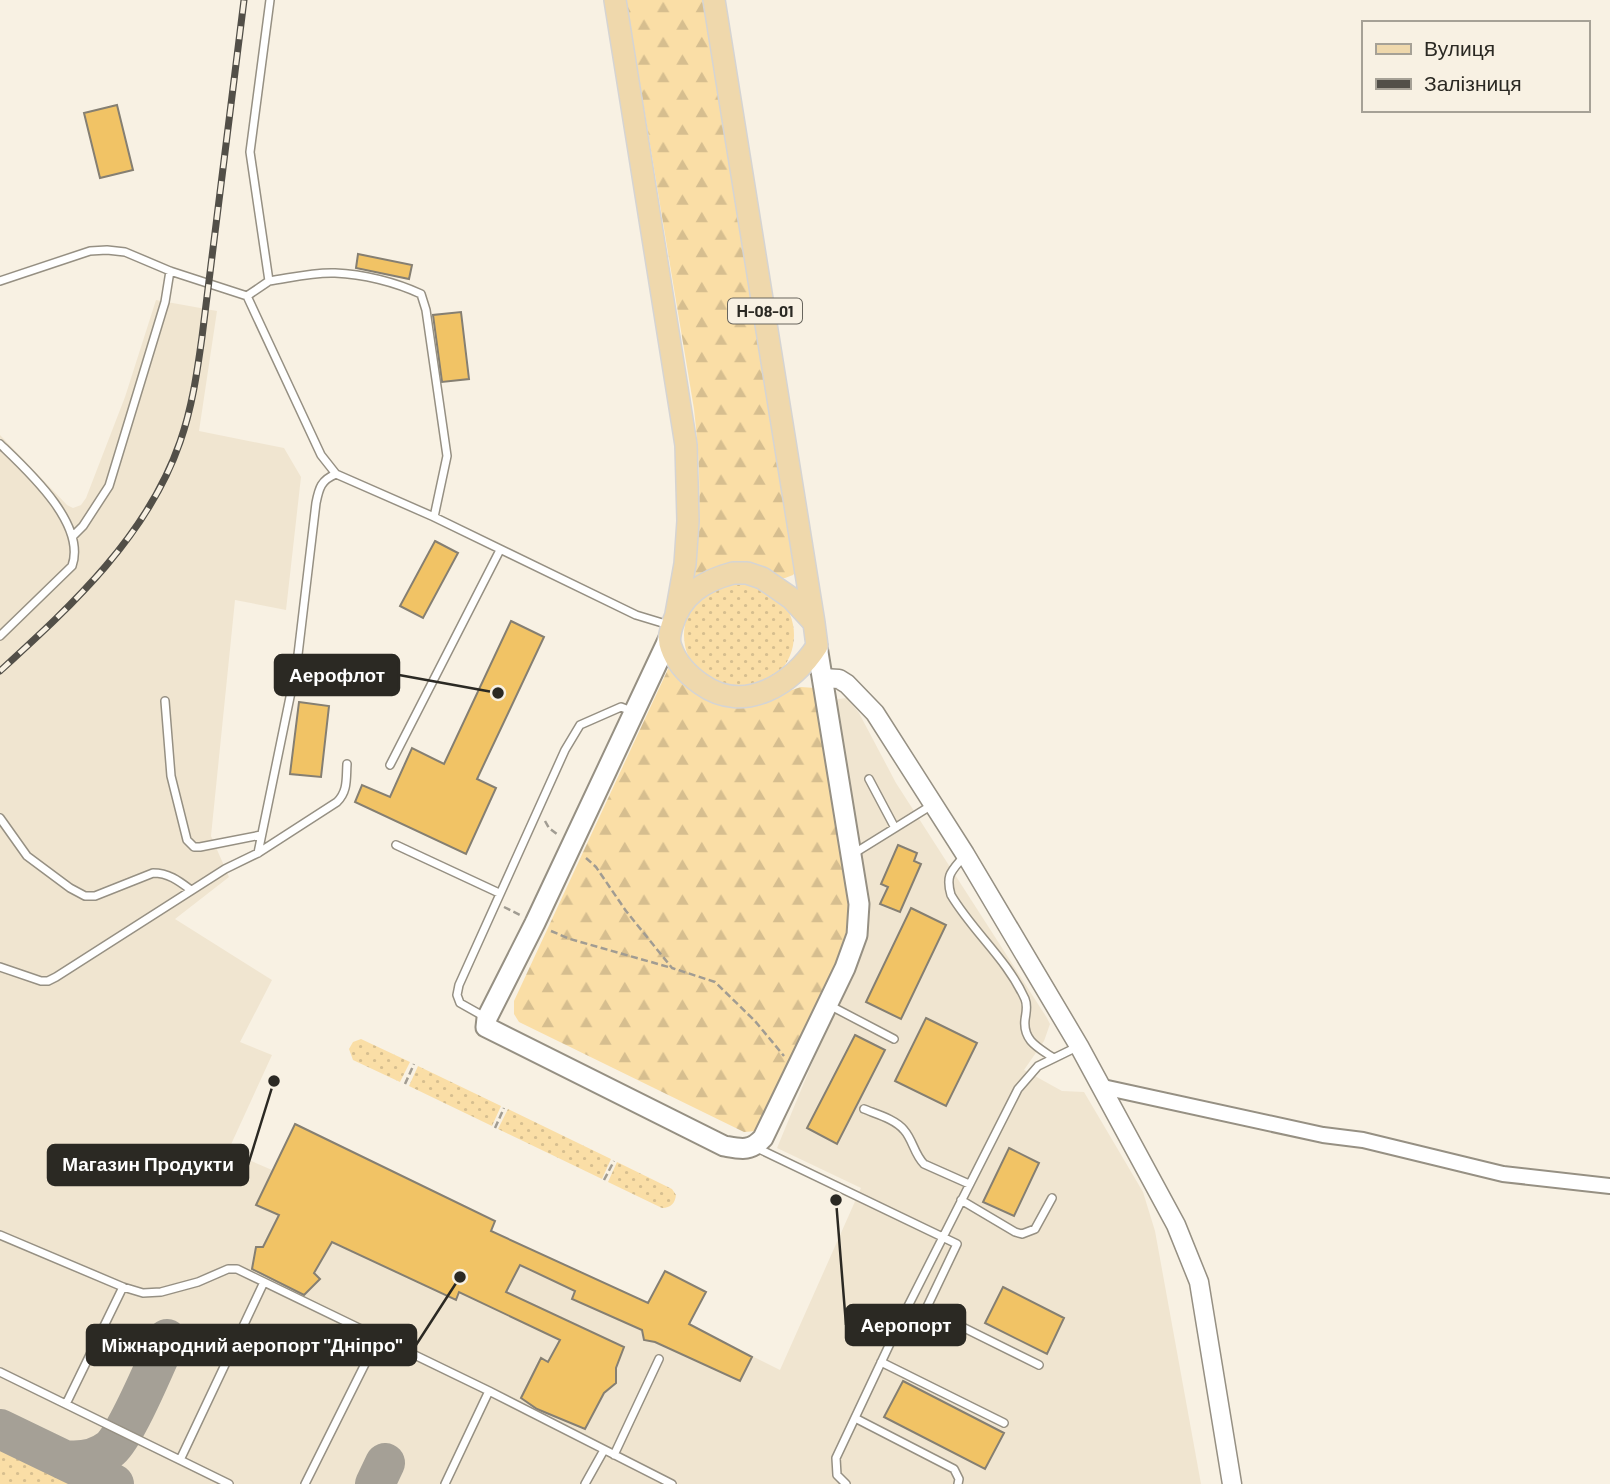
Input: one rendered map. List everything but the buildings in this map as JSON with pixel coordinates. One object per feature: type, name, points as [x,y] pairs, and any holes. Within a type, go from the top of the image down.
[{"type":"main road","points":[[615,0],[686,444],[688,520],[685,564],[672,626],[675,656],[693,679],[709,690],[741,697],[758,694],[789,679],[803,666],[817,646]]},
{"type":"main road","name":"Н-08-01","points":[[714,0],[859,904],[857,935],[828,1005],[763,1138],[755,1147]]},
{"type":"main road","points":[[755,1147],[739,1149],[724,1146],[506,1039],[486,1027],[487,1018],[535,923],[688,594],[702,584],[733,573],[747,573],[776,587],[791,598],[814,623]]},
{"type":"street","points":[[822,678],[839,679],[847,684],[875,713],[965,854],[1079,1046],[1176,1225],[1194,1267],[1209,1335],[1232,1484]]},
{"type":"street","points":[[1103,1087],[1323,1135],[1363,1140],[1503,1174],[1610,1186]]},
{"type":"lane","points":[[269,281],[250,152],[270,0]]},
{"type":"lane","points":[[0,281],[90,251],[107,250],[125,252],[170,271],[247,296],[321,455],[335,474],[434,517],[636,615],[672,626]]},
{"type":"lane","points":[[73,536],[83,526],[108,486],[165,302],[170,271]]},
{"type":"lane","points":[[247,296],[269,281],[335,273],[407,287],[421,294],[426,310],[447,456],[434,517]]},
{"type":"lane","points":[[0,444],[46,492],[73,536],[75,557],[72,566],[0,636]]},
{"type":"lane","points":[[258,853],[297,663],[316,503],[321,483],[335,474]]},
{"type":"lane","points":[[390,765],[500,550]]},
{"type":"lane","points":[[165,701],[171,776],[187,840],[194,847],[200,847],[261,835]]},
{"type":"lane","points":[[487,1018],[460,1003],[457,995],[459,985],[538,809],[580,725],[621,707],[635,712]]},
{"type":"lane","points":[[0,967],[48,981],[225,869],[258,853],[344,796],[347,764]]},
{"type":"lane","points":[[869,779],[895,828]]},
{"type":"lane","points":[[852,855],[933,805]]},
{"type":"lane","points":[[0,818],[27,856],[85,896],[95,896],[153,873],[174,877],[191,890]]},
{"type":"lane","points":[[396,845],[499,893]]},
{"type":"lane","points":[[965,854],[949,875],[951,895],[1000,957],[1024,998],[1027,1011],[1025,1028],[1029,1039],[1052,1057]]},
{"type":"lane","points":[[828,1005],[894,1039]]},
{"type":"lane","points":[[846,1484],[836,1475],[836,1458],[942,1237],[1017,1090],[1032,1070],[1052,1057],[1079,1046]]},
{"type":"lane","points":[[864,1109],[898,1124],[924,1164],[969,1184]]},
{"type":"lane","points":[[755,1147],[957,1244],[926,1309],[1039,1365]]},
{"type":"lane","points":[[961,1200],[1023,1234],[1035,1229],[1052,1198]]},
{"type":"lane","points":[[0,1235],[143,1293],[161,1292],[198,1282],[232,1268],[489,1391],[672,1484]]},
{"type":"lane","points":[[180,1460],[264,1282]]},
{"type":"lane","points":[[66,1404],[123,1287]]},
{"type":"lane","points":[[305,1484],[378,1338]]},
{"type":"lane","points":[[614,1455],[659,1359]]},
{"type":"lane","points":[[881,1362],[1004,1423]]},
{"type":"lane","points":[[0,1373],[229,1484]]},
{"type":"lane","points":[[445,1484],[489,1391]]},
{"type":"lane","points":[[855,1418],[954,1469],[959,1479],[958,1484]]},
{"type":"lane","points":[[585,1484],[604,1450]]},
{"type":"path","points":[[538,809],[549,828],[572,844],[596,867],[626,911],[672,968]]},
{"type":"path","points":[[495,903],[570,939],[715,982],[755,1021],[786,1059],[798,1068]]},
{"type":"path","points":[[405,1084],[414,1064]]},
{"type":"path","points":[[495,1128],[504,1108]]},
{"type":"path","points":[[604,1180],[614,1161]]},
{"type":"shaded area","points":[[156,300],[217,311],[199,431],[284,448],[301,477],[286,610],[235,600],[211,836],[229,877],[175,919],[272,980],[240,1042],[272,1055],[228,1151],[272,1170],[295,1124],[495,1221],[492,1231],[647,1303],[665,1271],[706,1292],[689,1325],[780,1370],[861,1188],[777,1148],[837,1003],[835,704],[838,699],[847,698],[859,713],[896,783],[1050,1024],[1044,1041],[1024,1070],[1062,1091],[1084,1092],[1143,1192],[1155,1231],[1201,1484],[0,1484],[0,435],[67,505],[73,508],[81,505],[125,397]]},
{"type":"green space","points":[[626,0],[704,0],[797,570],[785,578],[692,580],[698,537],[699,495],[694,409]]},
{"type":"green space","points":[[739,580],[760,585],[778,596],[789,614],[794,635],[789,656],[778,674],[760,685],[739,690],[718,685],[700,674],[689,656],[684,635],[689,614],[700,596],[718,585]]},
{"type":"green space","points":[[669,667],[761,700],[801,687],[815,688],[848,869],[852,940],[757,1131],[744,1132],[519,1022],[514,1014],[514,1001]]},
{"type":"green space","points":[[361,1039],[410,1062],[400,1082],[353,1060],[349,1049],[353,1042]]},
{"type":"green space","points":[[418,1066],[501,1106],[492,1126],[409,1086]]},
{"type":"green space","points":[[508,1109],[611,1159],[602,1179],[498,1129]]},
{"type":"green space","points":[[617,1162],[672,1189],[676,1195],[674,1203],[662,1208],[608,1182]]},
{"type":"green space","points":[[0,1450],[68,1483],[68,1484],[0,1484]]},
{"type":"taxiway","points":[[64,1460],[94,1458],[105,1453],[117,1441],[141,1397],[167,1339]]},
{"type":"taxiway","points":[[0,1429],[114,1484]]},
{"type":"taxiway","points":[[375,1484],[385,1463]]},
{"type":"railway","points":[[0,671],[80,595],[128,539],[166,476],[180,442],[191,403],[200,350],[244,0]]},
{"type":"place","name":"Аерофлот","points":[[498,693]]},
{"type":"place","name":"Магазин Продукти","points":[[274,1081]]},
{"type":"place","name":"Аеропорт","points":[[836,1200]]},
{"type":"place","name":"Міжнародний аеропорт \"Дніпро\"","points":[[460,1277]]}]
